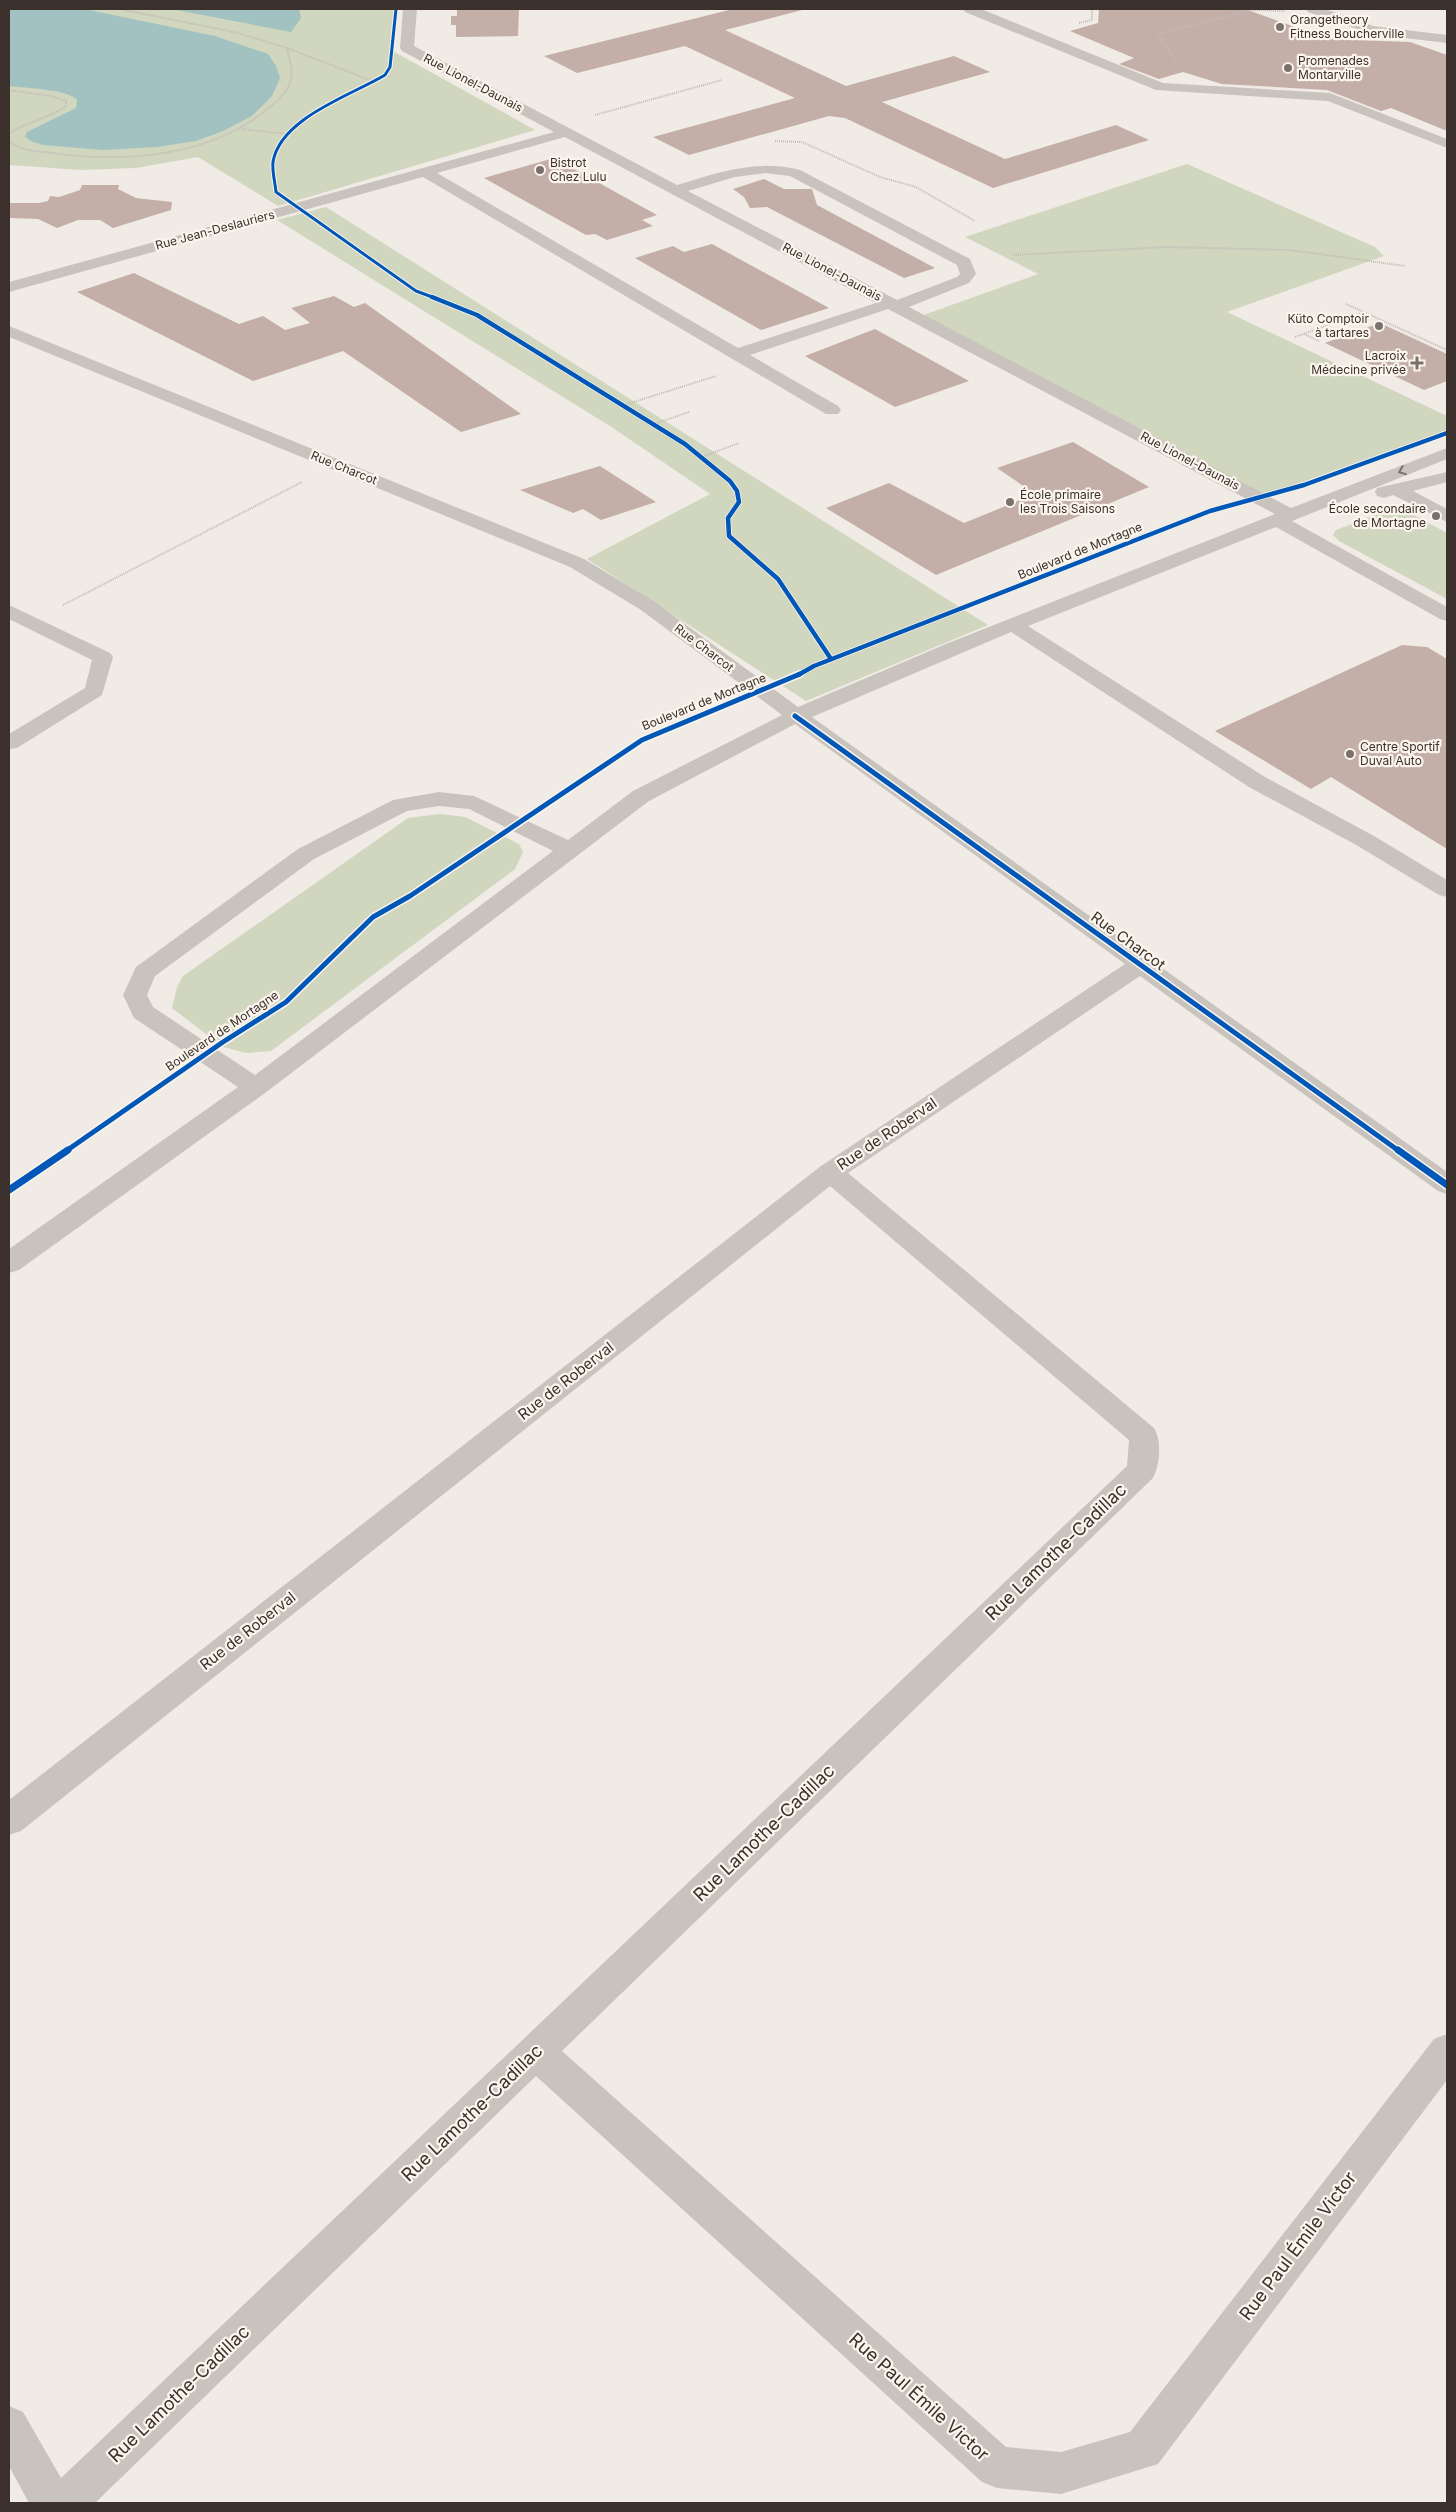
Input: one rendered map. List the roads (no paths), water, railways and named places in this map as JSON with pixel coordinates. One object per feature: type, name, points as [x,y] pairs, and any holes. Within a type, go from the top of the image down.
[{"type":"street","name":"Rue Lionel-Daunais","points":[[410,9],[407,48],[559,130],[894,305],[1284,518],[1447,615]]},
{"type":"street","points":[[970,9],[1161,87],[1330,97],[1447,144]]},
{"type":"street","points":[[1315,10],[1371,30],[1447,39]]},
{"type":"street","name":"Rue Jean-Deslauriers","points":[[9,287],[425,172],[559,130]]},
{"type":"street","points":[[675,190],[750,169],[783,169],[804,177],[956,256],[964,262],[968,274],[963,280],[894,305],[736,354]]},
{"type":"street","points":[[425,172],[832,410]]},
{"type":"street","name":"Rue Charcot","points":[[9,331],[577,563],[648,606],[795,716],[1447,1184]]},
{"type":"street","points":[[9,1263],[256,1087],[641,796],[795,716],[952,648],[1447,453]]},
{"type":"street","points":[[1284,518],[1447,476]]},
{"type":"street","points":[[1394,489],[1447,516]]},
{"type":"street","points":[[9,612],[103,657],[95,691],[9,743]]},
{"type":"street","points":[[1013,624],[1257,782],[1366,841],[1447,890]]},
{"type":"street","name":"Boulevard de Mortagne","points":[[256,1087],[143,1012],[135,995],[145,972],[306,854],[401,805],[439,799],[474,803],[569,850]]},
{"type":"street","name":"Rue de Roberval","points":[[9,1820],[830,1172],[1140,965]]},
{"type":"street","name":"Rue Lamothe-Cadillac","points":[[65,2503],[1142,1470],[1144,1436],[830,1172]]},
{"type":"street","name":"Rue Paul Émile Victor","points":[[536,2052],[997,2467],[1060,2473],[1142,2449],[1447,2051]]},
{"type":"street","points":[[9,2426],[52,2503]]},
{"type":"water","points":[[9,9],[84,9],[215,36],[268,54],[276,66],[280,78],[272,96],[252,116],[223,131],[196,141],[157,147],[103,150],[43,145],[25,137],[27,132],[76,108],[77,100],[65,93],[9,86]]},
{"type":"water","points":[[171,9],[299,9],[301,18],[291,32]]},
{"type":"place","name":"Orangetheory Fitness Boucherville","points":[[1280,27]]},
{"type":"place","name":"Promenades Montarville","points":[[1288,68]]},
{"type":"place","name":"Bistrot Chez Lulu","points":[[540,170]]},
{"type":"place","name":"Küto Comptoir à tartares","points":[[1379,326]]},
{"type":"place","name":"Lacroix Médecine privée","points":[[1417,363]]},
{"type":"place","name":"École primaire les Trois Saisons","points":[[1010,502]]},
{"type":"place","name":"École secondaire de Mortagne","points":[[1436,516]]},
{"type":"place","name":"Centre Sportif Duval Auto","points":[[1350,754]]}]
